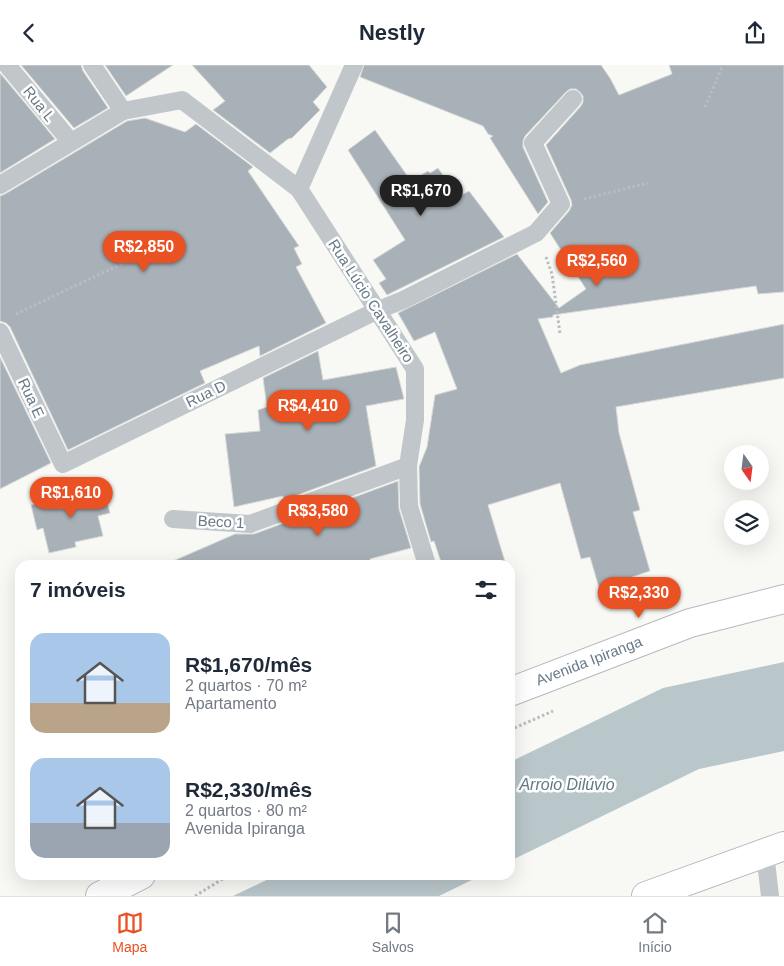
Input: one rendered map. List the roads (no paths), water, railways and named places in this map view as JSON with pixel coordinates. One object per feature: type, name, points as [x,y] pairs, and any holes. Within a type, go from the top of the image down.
[{"type":"main road","name":"Avenida Ipiranga","points":[[515,690],[690,623],[784,599]]},
{"type":"main road","points":[[646,896],[775,850]]},
{"type":"main road","points":[[100,896],[130,880]]},
{"type":"lane","name":"Rua L","points":[[7,65],[71,142]]},
{"type":"lane","points":[[0,185],[123,111],[92,65]]},
{"type":"lane","points":[[299,189],[354,65]]},
{"type":"lane","name":"Rua D","points":[[63,465],[376,311],[403,300],[536,233],[562,204],[533,143],[573,99]]},
{"type":"lane","name":"Rua Lúcio Cavalheiro","points":[[123,111],[182,101],[299,189],[415,369],[415,420],[408,466],[409,506],[425,560]]},
{"type":"lane","name":"Rua E","points":[[4,325],[63,465]]},
{"type":"lane","name":"Beco 1","points":[[173,519],[250,524],[408,466]]},
{"type":"lane","points":[[770,896],[775,850]]},
{"type":"water","name":"Arroio Dilúvio","points":[[784,662],[784,751],[699,769],[515,859],[515,760],[663,688]]},
{"type":"water","points":[[267,880],[472,880],[439,896],[233,896]]}]
